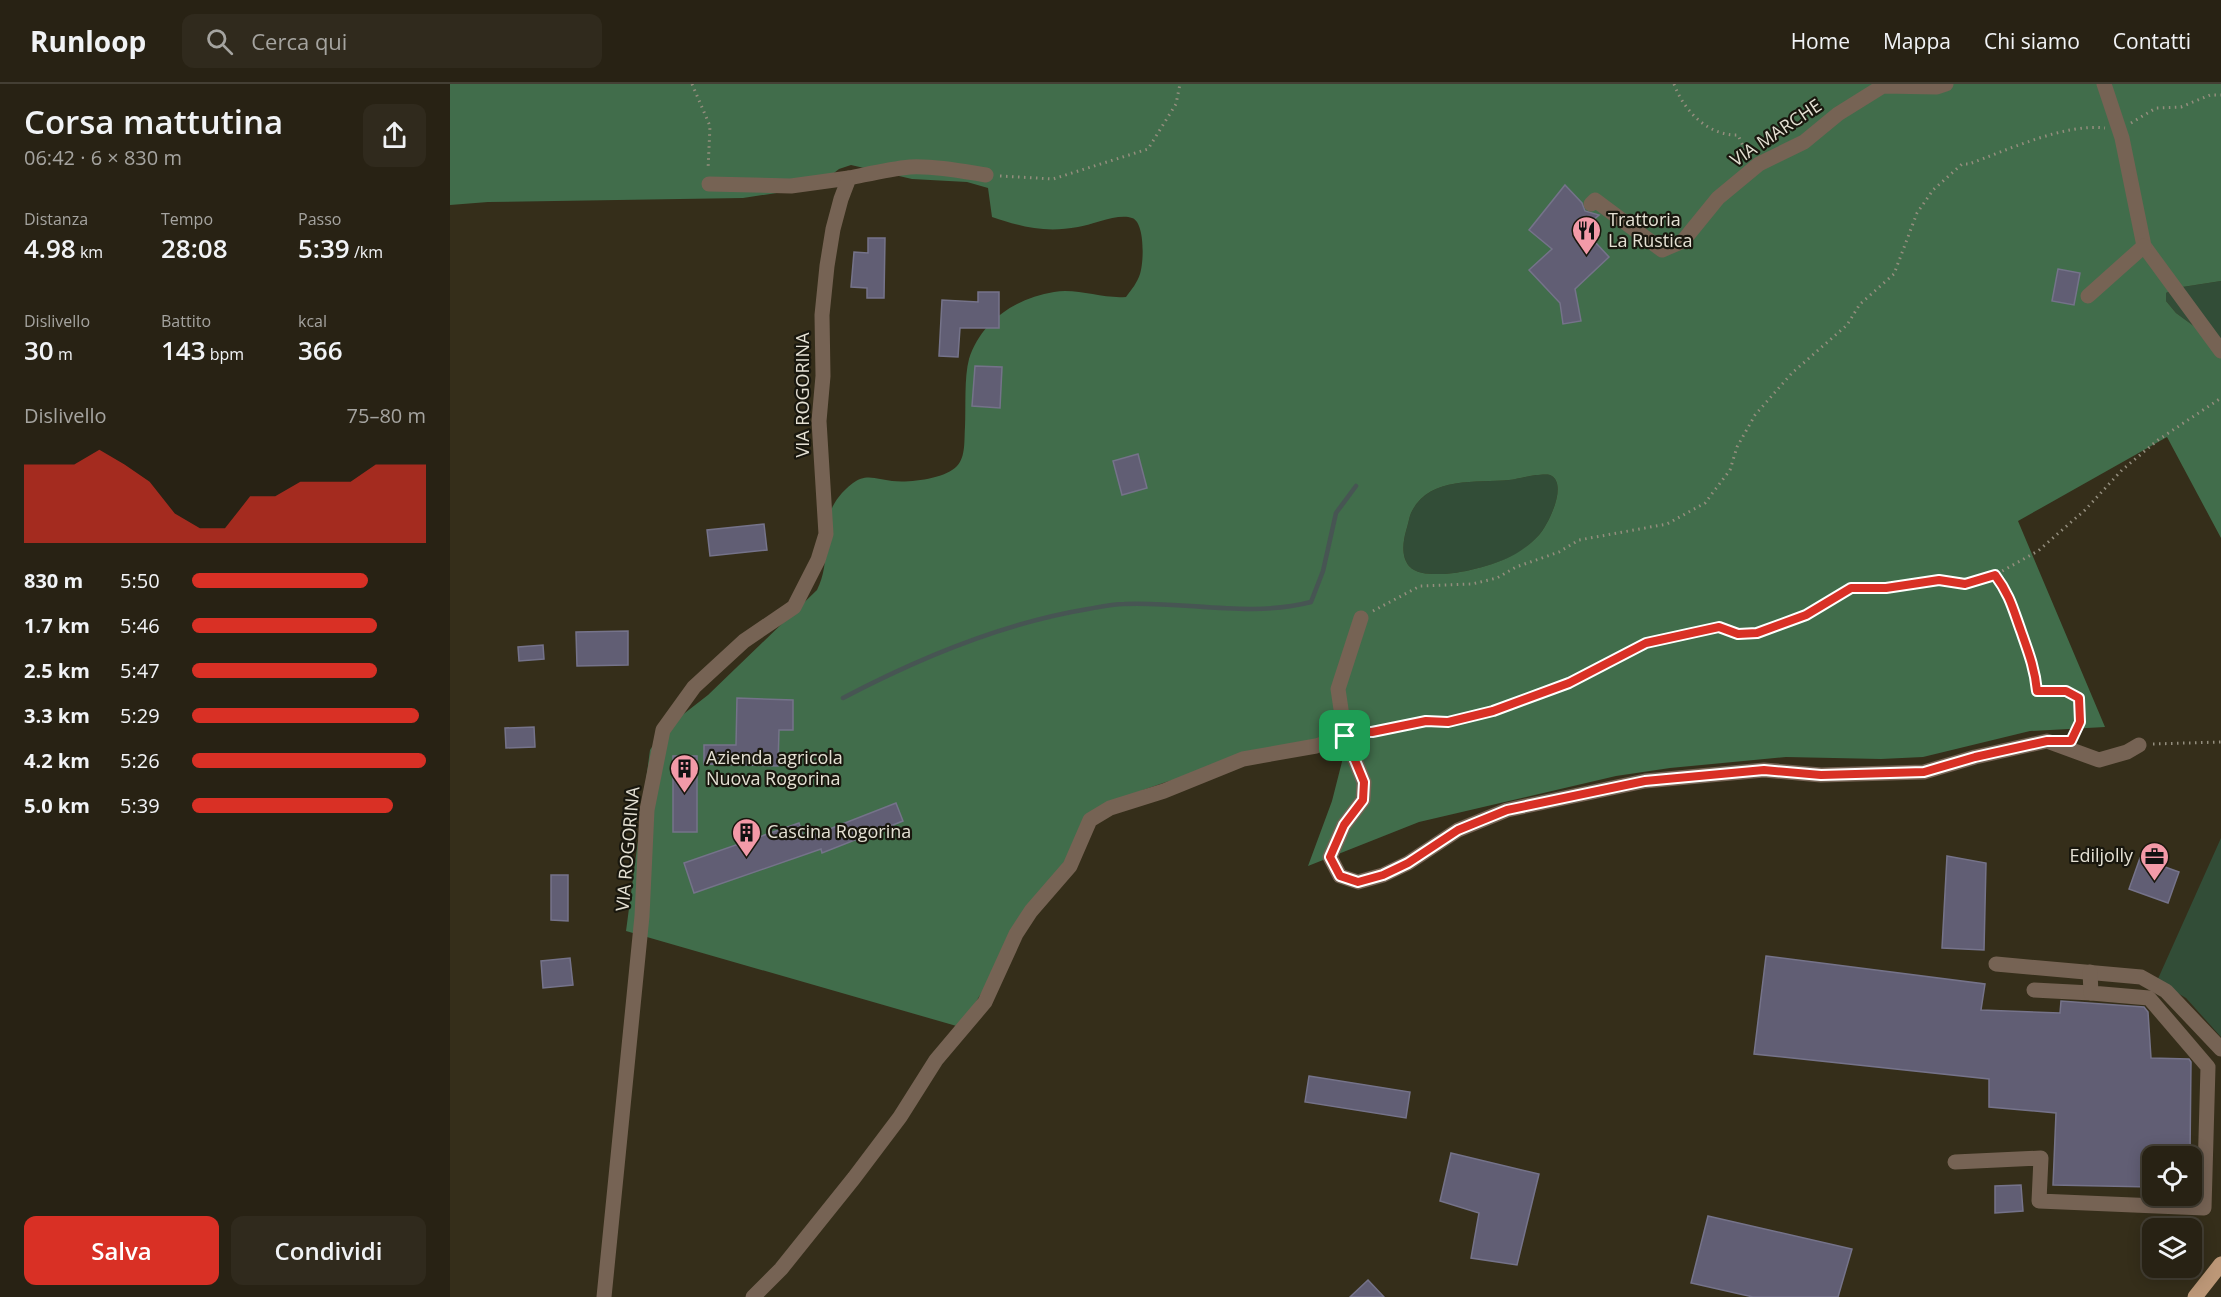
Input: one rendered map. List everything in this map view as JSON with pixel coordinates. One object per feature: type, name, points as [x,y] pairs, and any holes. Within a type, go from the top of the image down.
[{"type":"main road","points":[[2195,1297],[2221,1264]]},
{"type":"street","name":"VIA MARCHE","points":[[1591,204],[1595,200],[1662,250],[1683,241],[1718,198],[1759,165],[1804,142],[1838,114],[1883,86],[1937,87],[1946,84]]},
{"type":"street","points":[[2104,84],[2119,130],[2144,246],[2221,351]]},
{"type":"street","points":[[709,184],[791,186],[910,167],[986,175]]},
{"type":"street","name":"VIA ROGORINA","points":[[604,1297],[642,916],[647,810],[663,730],[694,687],[744,641],[794,607],[818,560],[826,534],[819,421],[823,376],[822,315],[833,230],[849,178]]},
{"type":"street","points":[[2088,296],[2144,246]]},
{"type":"street","points":[[1361,618],[1338,689],[1345,736],[1364,782],[1363,800],[1344,825],[1330,857],[1340,876],[1358,882],[1383,875],[1408,863],[1458,830],[1507,810],[1645,781],[1764,770],[1821,775],[1924,772],[1975,757],[2047,741],[2099,760],[2127,752],[2139,745]]},
{"type":"street","points":[[753,1297],[781,1269],[854,1178],[900,1117],[936,1060],[985,1002],[1016,934],[1031,911],[1070,866],[1090,820],[1110,808],[1164,791],[1242,759],[1316,746],[1345,736]]},
{"type":"street","points":[[1996,964],[2141,977],[2166,991],[2221,1049]]},
{"type":"street","points":[[2090,972],[2091,993]]},
{"type":"street","points":[[1955,1162],[2042,1158],[2039,1201],[2204,1208],[2208,1067],[2149,998],[2034,990]]},
{"type":"path","points":[[692,84],[710,126],[707,169],[709,184]]},
{"type":"path","points":[[986,175],[1053,179],[1148,149],[1176,104],[1180,84]]},
{"type":"path","points":[[1674,84],[1682,104],[1714,131],[1738,135],[1749,158],[1759,165]]},
{"type":"path","points":[[1361,618],[1420,586],[1472,584],[1497,578],[1516,567],[1559,552],[1579,540],[1667,524],[1705,503],[1730,470],[1737,447],[1755,415],[1792,373],[1847,325],[1860,304],[1894,274],[1917,213],[1940,184],[1962,164],[1969,164],[2051,135],[2095,127],[2119,130],[2156,108],[2181,107],[2210,95],[2221,94]]},
{"type":"path","points":[[1345,736],[1426,721],[1448,722],[1493,711],[1569,683],[1646,643],[1719,627],[1738,634],[1757,633],[1806,615],[1851,588],[1886,588],[1939,580],[1965,584],[1995,575],[2038,551],[2085,510],[2122,470],[2158,441],[2221,398]]},
{"type":"path","points":[[1995,575],[2008,592],[2014,608],[2036,675],[2037,691],[2066,691],[2079,698],[2080,722],[2071,741]]},
{"type":"path","points":[[2139,745],[2221,742]]},
{"type":"green space","points":[[450,84],[2221,84],[2221,281],[2176,288],[2166,293],[2166,301],[2176,313],[2221,346],[2221,538],[2167,437],[2018,521],[2105,727],[2030,731],[1923,757],[1881,759],[1786,757],[1670,768],[1616,776],[1419,822],[1308,866],[1332,801],[1346,746],[1311,740],[1143,790],[1086,827],[960,1027],[626,931],[650,750],[663,730],[708,695],[817,590],[823,575],[828,521],[832,508],[840,495],[862,478],[917,481],[944,474],[957,466],[964,448],[967,367],[975,345],[991,323],[1026,300],[1054,292],[1072,291],[1108,297],[1126,297],[1134,286],[1141,268],[1143,252],[1141,234],[1136,221],[1132,218],[1120,217],[1066,229],[1024,226],[992,217],[988,188],[967,182],[912,179],[851,165],[839,169],[816,187],[743,198],[488,202],[450,205]],"holes":[[[1550,475],[1555,479],[1558,486],[1557,495],[1543,530],[1523,549],[1501,561],[1461,572],[1425,573],[1409,566],[1403,549],[1411,513],[1419,501],[1429,493],[1454,484],[1509,480]]]},
{"type":"green space","points":[[2221,281],[2221,346],[2176,313],[2166,301],[2166,293],[2176,288]]},
{"type":"green space","points":[[1550,475],[1555,479],[1558,486],[1555,504],[1543,530],[1518,553],[1492,564],[1452,573],[1425,573],[1409,566],[1403,549],[1411,513],[1419,501],[1429,493],[1454,484],[1509,480]]},
{"type":"green space","points":[[2221,838],[2221,1037],[2186,998],[2157,981]]},
{"type":"building","points":[[1565,185],[1582,203],[1585,211],[1599,215],[1583,229],[1609,257],[1575,289],[1581,321],[1563,324],[1560,303],[1529,270],[1552,249],[1529,230]]},
{"type":"building","points":[[868,238],[885,238],[884,298],[867,298],[867,288],[851,287],[854,252],[868,253]]},
{"type":"building","points":[[2058,269],[2080,273],[2074,305],[2052,301]]},
{"type":"building","points":[[978,292],[999,292],[999,328],[960,328],[958,357],[939,356],[942,300],[978,302]]},
{"type":"building","points":[[975,366],[1002,367],[1000,408],[972,406]]},
{"type":"building","points":[[1138,454],[1147,488],[1122,495],[1113,461]]},
{"type":"building","points":[[764,524],[767,550],[710,556],[707,530]]},
{"type":"building","points":[[628,631],[628,665],[577,666],[576,632]]},
{"type":"building","points":[[543,645],[544,659],[519,661],[518,647]]},
{"type":"building","points":[[737,698],[793,700],[793,730],[779,730],[778,766],[704,764],[704,745],[736,745]]},
{"type":"building","points":[[534,727],[535,747],[506,748],[505,728]]},
{"type":"building","name":"Azienda agricola Nuova Rogorina","points":[[673,756],[697,756],[697,832],[673,832]]},
{"type":"building","name":"Cascina Rogorina","points":[[896,803],[903,821],[822,853],[821,849],[694,893],[684,863],[799,823],[804,839]]},
{"type":"building","points":[[1947,856],[1986,863],[1984,950],[1942,948]]},
{"type":"building","name":"Ediljolly","points":[[2140,858],[2179,872],[2168,903],[2129,889]]},
{"type":"building","points":[[551,875],[568,875],[568,921],[551,920]]},
{"type":"building","points":[[1766,956],[1985,984],[1981,1010],[2060,1013],[2061,1001],[2144,1007],[2148,1012],[2151,1058],[2189,1059],[2191,1062],[2190,1146],[2142,1146],[2142,1187],[2053,1185],[2056,1113],[1989,1107],[1989,1079],[1754,1054]]},
{"type":"building","points":[[570,958],[573,985],[543,988],[541,961]]},
{"type":"building","points":[[1309,1076],[1410,1092],[1406,1118],[1305,1102]]},
{"type":"building","points":[[1451,1153],[1539,1174],[1517,1265],[1471,1258],[1479,1213],[1440,1201]]},
{"type":"building","points":[[2021,1185],[2023,1211],[1995,1213],[1995,1186]]},
{"type":"building","points":[[1708,1216],[1852,1249],[1838,1297],[1753,1297],[1691,1283]]},
{"type":"building","points":[[1368,1280],[1384,1297],[1350,1297]]},
{"type":"waterway","points":[[843,698],[901,669],[962,644],[1056,615],[1119,604],[1264,609],[1311,602],[1323,571],[1336,513],[1356,486]]},
{"type":"place","name":"Trattoria La Rustica","points":[[1587,256]]},
{"type":"place","name":"Azienda agricola Nuova Rogorina","points":[[685,794]]},
{"type":"place","name":"Cascina Rogorina","points":[[746,858]]},
{"type":"place","name":"Ediljolly","points":[[2154,882]]},
{"type":"route","points":[[1995,575],[2008,592],[2014,608],[2036,675],[2037,691],[2056,689],[2079,698],[2080,722],[2071,741],[2047,741],[1975,757],[1924,772],[1821,775],[1764,770],[1645,781],[1533,803],[1507,810],[1458,830],[1408,863],[1383,875],[1358,882],[1340,876],[1330,857],[1344,825],[1363,800],[1364,782],[1345,736],[1426,721],[1448,722],[1493,711],[1569,683],[1646,643],[1719,627],[1738,634],[1757,633],[1806,615],[1851,588],[1886,588],[1939,580],[1965,584],[1995,575]]}]
